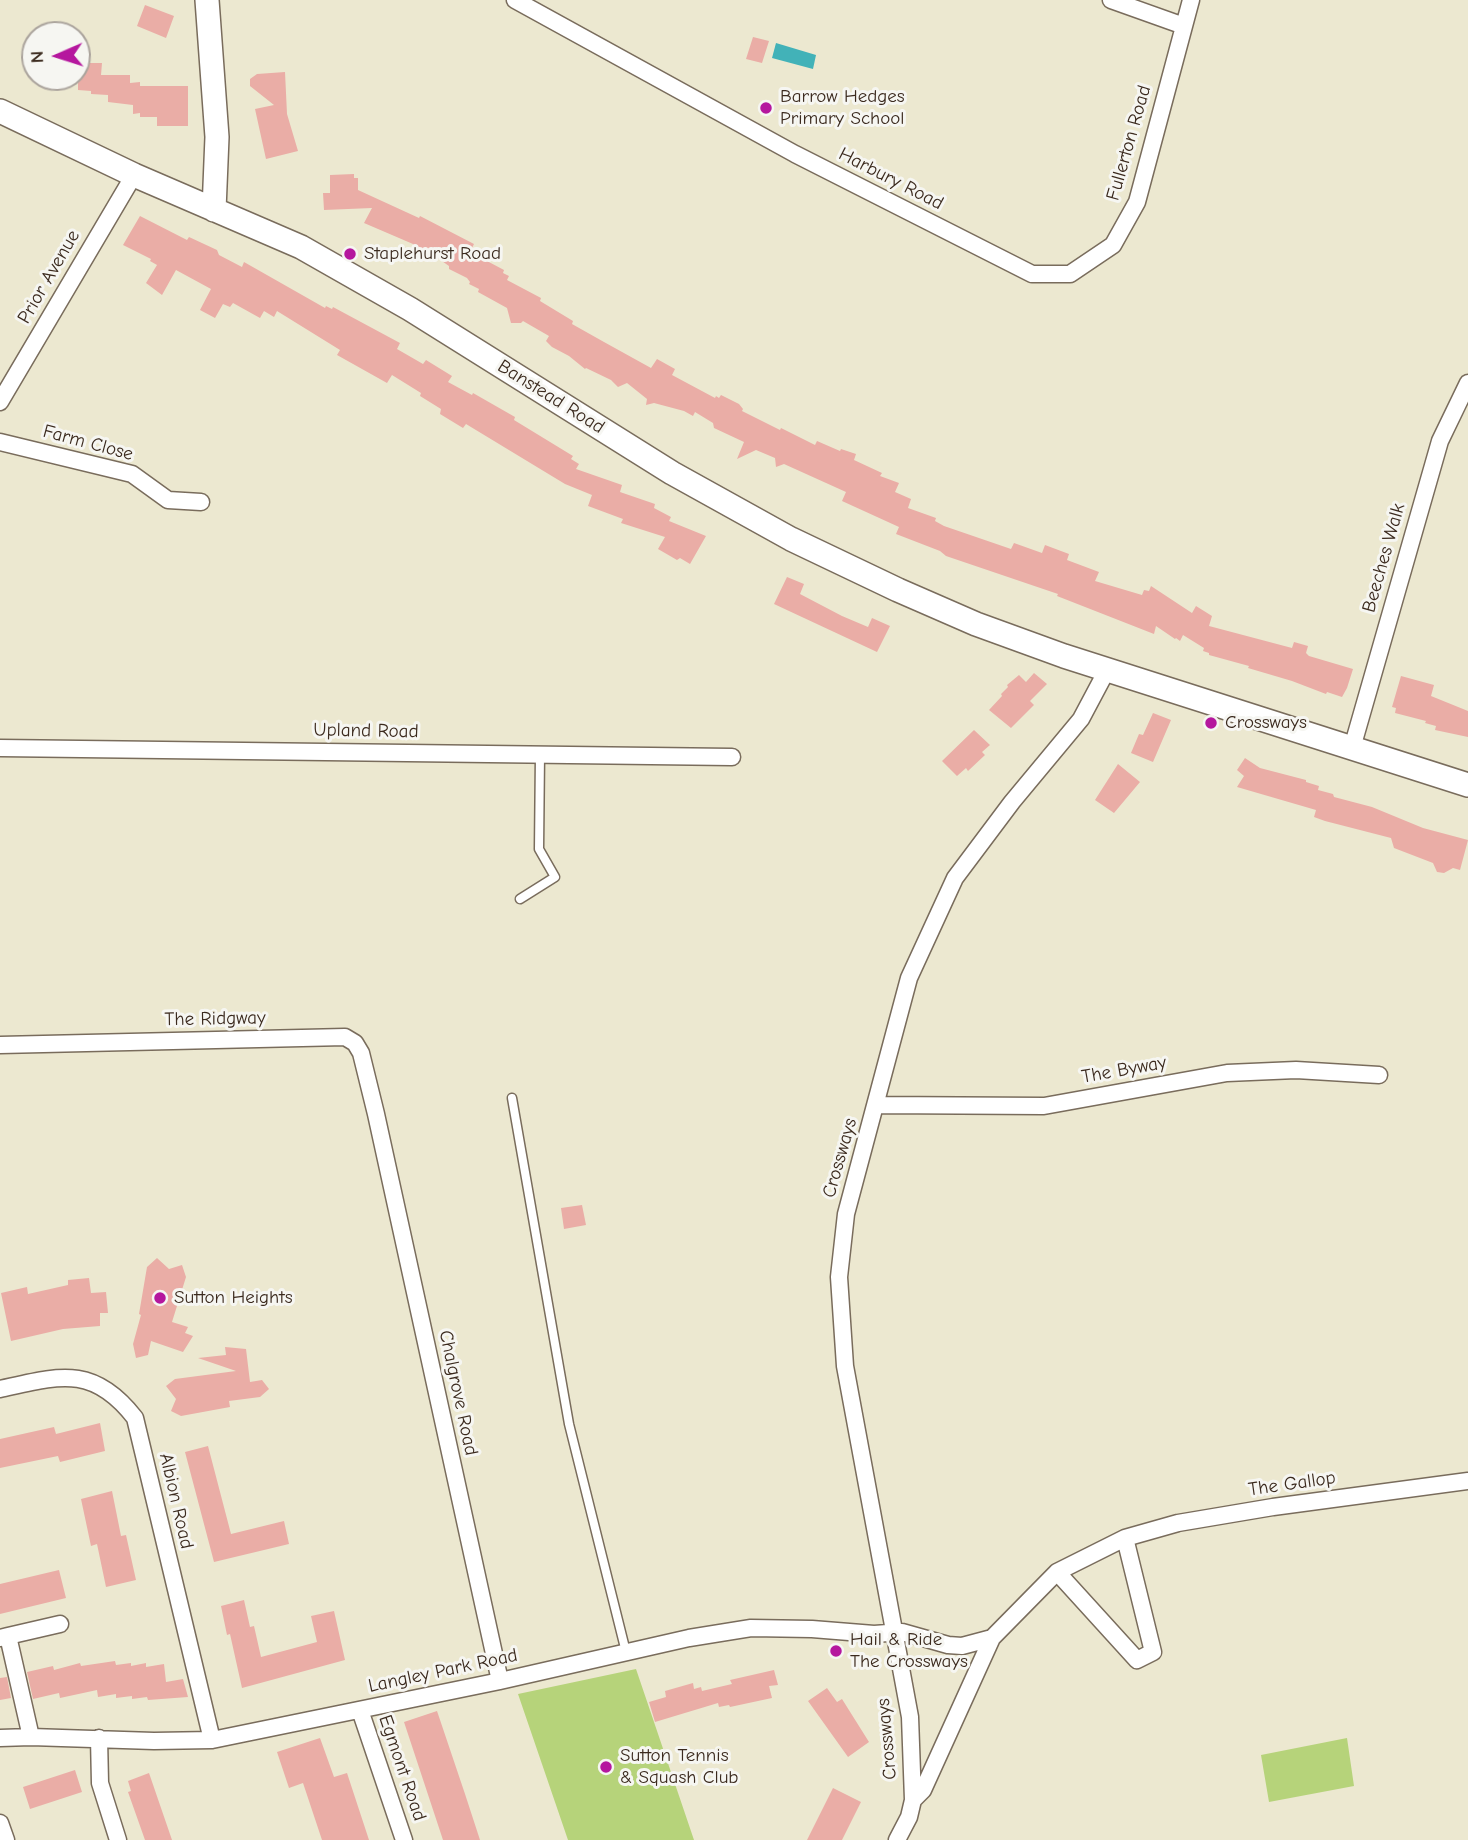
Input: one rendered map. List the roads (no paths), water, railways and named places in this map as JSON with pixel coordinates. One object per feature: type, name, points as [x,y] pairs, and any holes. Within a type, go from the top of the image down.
[{"type":"street","points":[[207,0],[217,137],[214,210]]},
{"type":"street","name":"Harbury Road","points":[[515,0],[795,154],[1032,274],[1070,274]]},
{"type":"street","points":[[1111,0],[1184,26]]},
{"type":"street","name":"Fullerton Road","points":[[1070,274],[1113,245],[1138,202],[1191,0]]},
{"type":"street","name":"Banstead Road","points":[[0,111],[300,247],[360,279],[672,473],[791,539],[898,590],[976,624],[1107,670],[1468,785]]},
{"type":"street","name":"Prior Avenue","points":[[0,402],[134,174]]},
{"type":"street","name":"Beeches Walk","points":[[1352,748],[1440,441],[1468,383]]},
{"type":"street","name":"Farm Close","points":[[0,442],[132,474],[168,500],[201,502]]},
{"type":"street","name":"Crossways","points":[[913,1800],[909,1709],[845,1367],[839,1277],[845,1214],[909,978],[955,878],[1012,802],[1081,719],[1107,670]]},
{"type":"street","name":"Upland Road","points":[[0,748],[732,757]]},
{"type":"street","name":"The Ridgway","points":[[0,1045],[345,1037],[355,1043],[361,1052],[376,1114]]},
{"type":"street","name":"The Byway","points":[[876,1105],[1044,1106],[1227,1073],[1296,1070],[1379,1075]]},
{"type":"street","name":"Chalgrove Road","points":[[376,1114],[500,1681]]},
{"type":"street","name":"Albion Road","points":[[0,1389],[54,1377],[82,1380],[108,1390],[135,1418],[212,1740]]},
{"type":"street","name":"The Gallop","points":[[897,1840],[909,1817],[913,1800],[923,1790],[992,1639],[1057,1572],[1125,1538],[1178,1523],[1273,1507],[1468,1481]]},
{"type":"street","points":[[1057,1572],[1138,1660],[1153,1652],[1125,1538]]},
{"type":"street","points":[[31,1737],[4,1637],[60,1624]]},
{"type":"street","name":"Langley Park Road","points":[[0,1738],[212,1740],[500,1681],[689,1638],[751,1628],[893,1633]]},
{"type":"street","points":[[893,1633],[909,1632],[948,1645],[962,1646],[992,1639]]},
{"type":"street","name":"Egmont Road","points":[[360,1710],[404,1840]]},
{"type":"street","points":[[99,1738],[100,1783],[118,1840]]},
{"type":"street","points":[[0,1823],[6,1840]]},
{"type":"lane","points":[[520,899],[555,877],[539,849],[540,754]]},
{"type":"lane","points":[[512,1098],[569,1424],[626,1652]]},
{"type":"water","points":[[776,43],[816,55],[813,69],[772,58]]},
{"type":"place","name":"Barrow Hedges Primary School","points":[[766,108]]},
{"type":"place","name":"Staplehurst Road","points":[[350,254]]},
{"type":"place","name":"Crossways","points":[[1211,723]]},
{"type":"place","name":"Sutton Heights","points":[[160,1298]]},
{"type":"place","name":"Hail & Ride The Crossways","points":[[836,1651]]},
{"type":"place","name":"Sutton Tennis & Squash Club","points":[[606,1767]]}]
